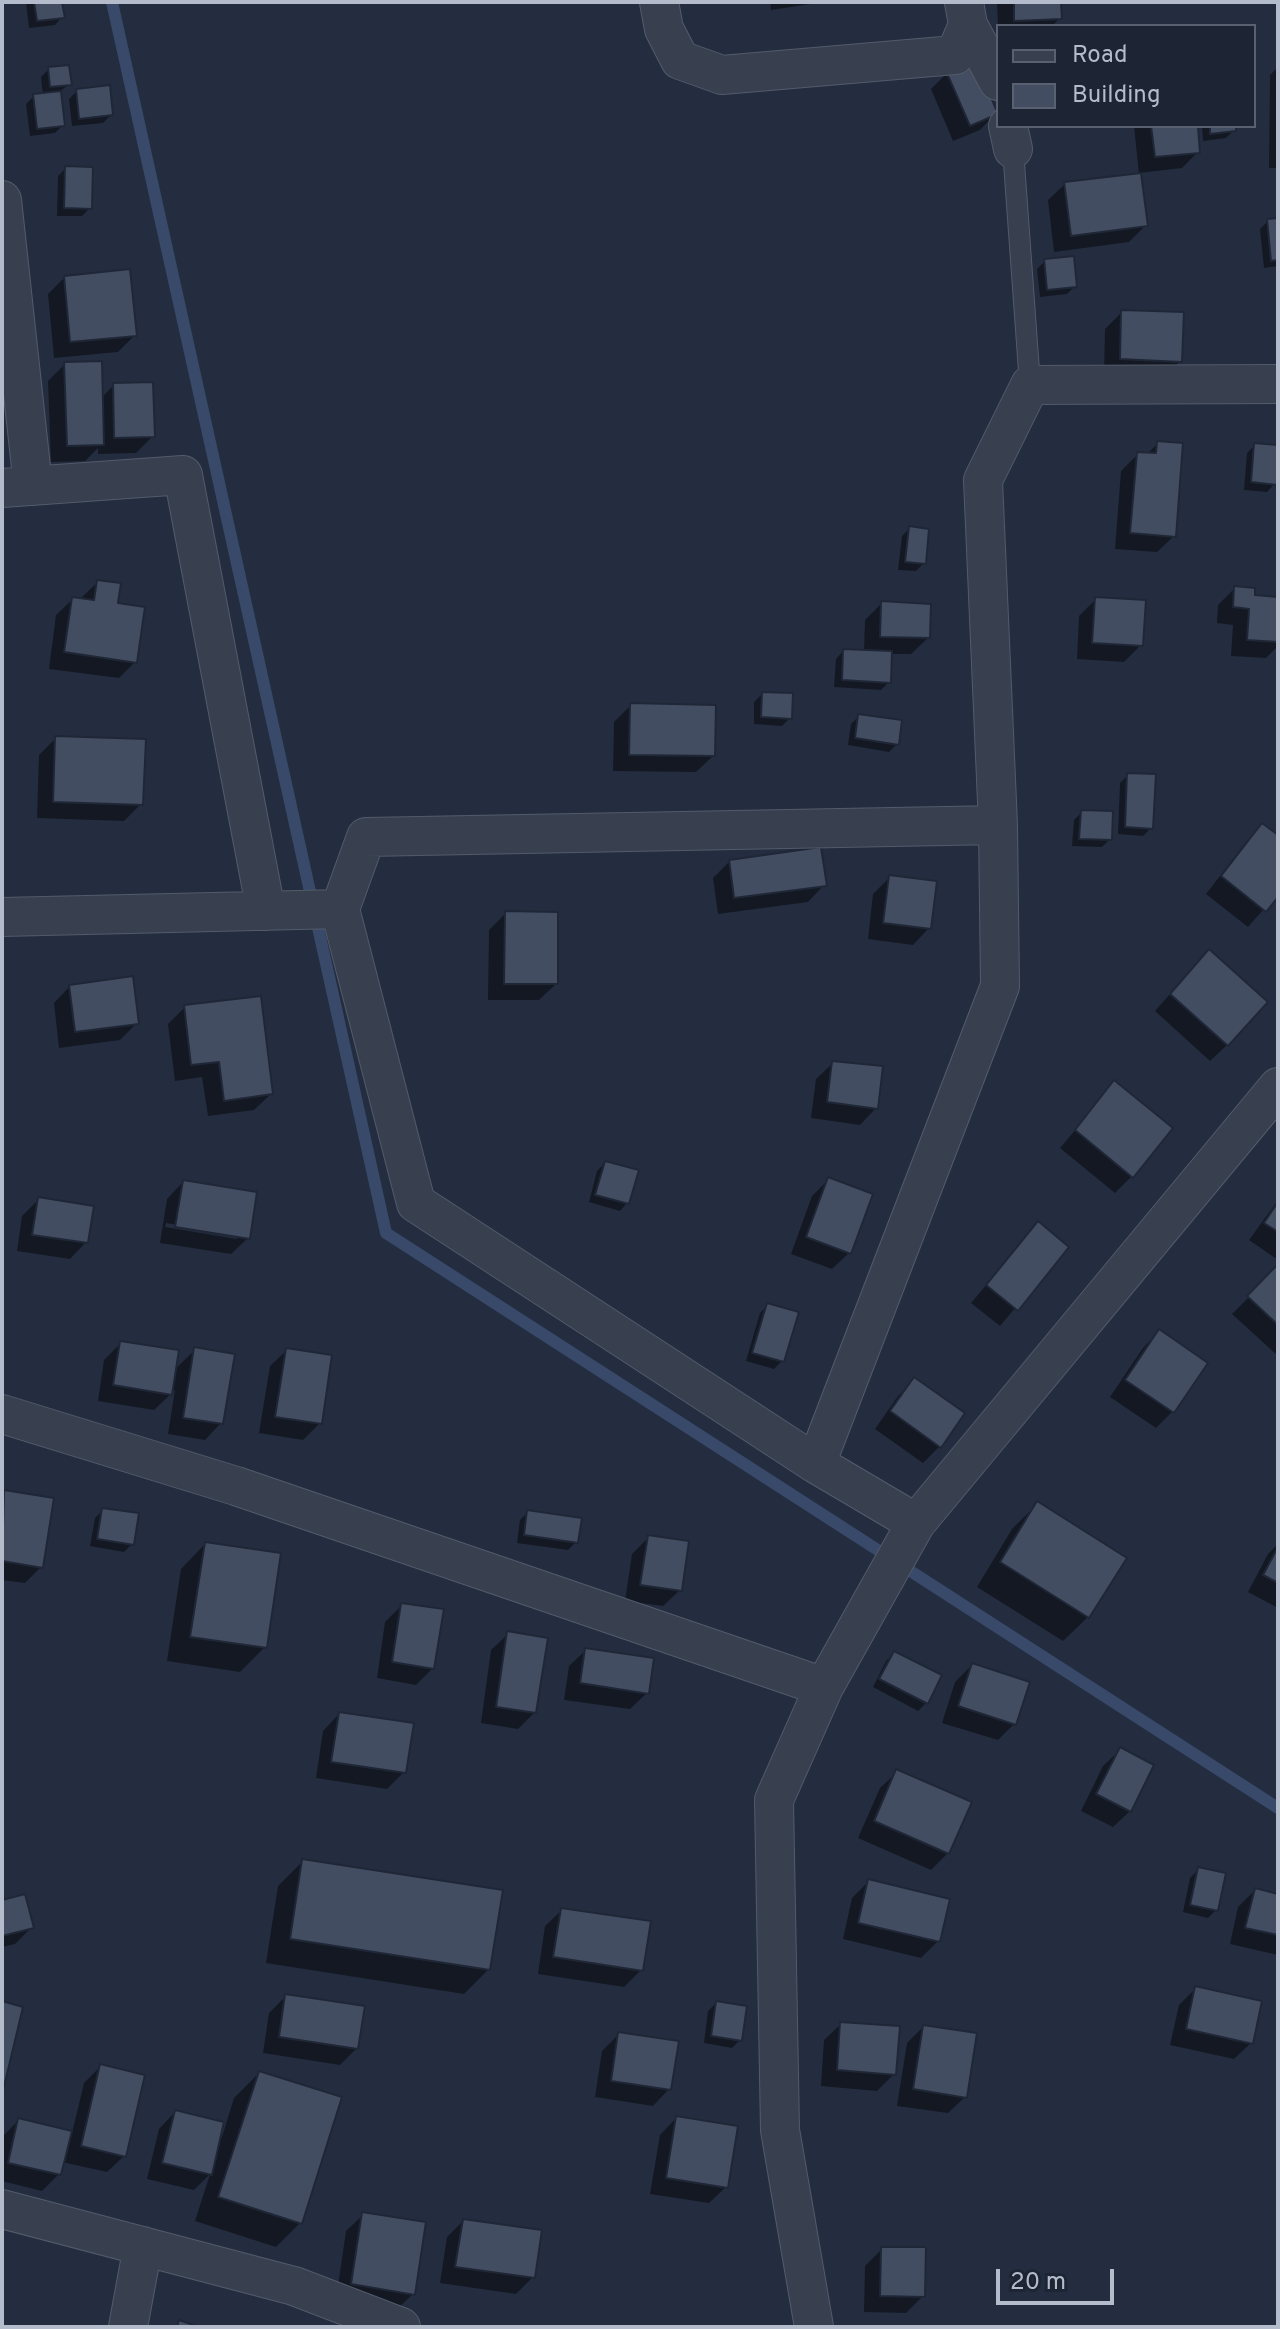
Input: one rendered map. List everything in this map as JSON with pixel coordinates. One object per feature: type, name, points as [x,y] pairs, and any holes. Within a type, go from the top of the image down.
[{"type":"street","points":[[659,2],[664,29],[680,60],[722,75],[955,55],[966,14]]},
{"type":"street","points":[[966,14],[996,77]]},
{"type":"street","points":[[2,200],[18,487],[183,475],[304,910],[416,1203],[816,1464],[908,1536]]},
{"type":"street","points":[[816,1464],[1000,986],[998,825],[983,480],[1030,385],[1278,384]]},
{"type":"street","points":[[2,917],[304,910],[366,837],[998,825]]},
{"type":"street","points":[[814,2327],[780,2130],[774,1800],[824,1687],[908,1536],[1278,1087]]},
{"type":"street","points":[[2,1414],[236,1486],[824,1687]]},
{"type":"street","points":[[2,2209],[294,2286],[401,2327]]},
{"type":"street","points":[[128,2327],[143,2246]]},
{"type":"lane","points":[[1011,137],[1030,385]]},
{"type":"building","points":[[34,2],[62,2],[65,18],[37,21]]},
{"type":"building","points":[[1014,2],[1061,2],[1062,19],[1014,21]]},
{"type":"building","points":[[975,58],[996,115],[970,126],[946,71]]},
{"type":"building","points":[[69,65],[72,85],[50,87],[48,67]]},
{"type":"building","points":[[110,85],[113,115],[79,119],[76,89]]},
{"type":"building","points":[[61,91],[65,126],[37,129],[33,94]]},
{"type":"building","points":[[1151,128],[1198,128],[1200,153],[1155,157]]},
{"type":"building","points":[[1210,128],[1236,128],[1236,131],[1210,134]]},
{"type":"building","points":[[65,166],[93,167],[92,209],[64,208]]},
{"type":"building","points":[[1141,173],[1148,226],[1071,236],[1064,182]]},
{"type":"building","points":[[1278,218],[1278,260],[1271,261],[1267,219]]},
{"type":"building","points":[[1074,256],[1077,287],[1047,290],[1044,259]]},
{"type":"building","points":[[130,269],[137,336],[70,342],[64,276]]},
{"type":"building","points":[[1121,310],[1184,312],[1182,362],[1120,359]]},
{"type":"building","points":[[102,361],[104,445],[67,446],[64,362]]},
{"type":"building","points":[[153,382],[155,437],[114,438],[113,383]]},
{"type":"building","points":[[1157,441],[1183,443],[1176,537],[1130,533],[1137,452],[1156,453]]},
{"type":"building","points":[[1254,443],[1278,445],[1277,485],[1251,482]]},
{"type":"building","points":[[909,526],[929,529],[926,564],[905,562]]},
{"type":"building","points":[[97,580],[121,583],[118,603],[145,607],[137,663],[64,652],[72,597],[94,600]]},
{"type":"building","points":[[1234,586],[1255,588],[1255,595],[1278,597],[1278,642],[1247,640],[1249,609],[1233,607]]},
{"type":"building","points":[[1095,597],[1146,600],[1143,646],[1092,643]]},
{"type":"building","points":[[881,601],[931,604],[930,638],[880,637]]},
{"type":"building","points":[[843,649],[892,651],[891,683],[842,680]]},
{"type":"building","points":[[762,692],[793,693],[792,719],[761,717]]},
{"type":"building","points":[[630,703],[716,705],[715,756],[629,755]]},
{"type":"building","points":[[858,714],[902,720],[899,745],[855,738]]},
{"type":"building","points":[[55,736],[146,739],[143,805],[53,802]]},
{"type":"building","points":[[1127,773],[1156,774],[1153,829],[1125,827]]},
{"type":"building","points":[[1081,810],[1113,811],[1112,840],[1079,839]]},
{"type":"building","points":[[1262,823],[1278,835],[1278,897],[1266,912],[1221,876]]},
{"type":"building","points":[[821,847],[827,886],[734,898],[729,860]]},
{"type":"building","points":[[889,875],[937,881],[931,929],[883,923]]},
{"type":"building","points":[[505,911],[558,912],[558,984],[504,984]]},
{"type":"building","points":[[1209,949],[1268,1002],[1228,1046],[1170,994]]},
{"type":"building","points":[[133,976],[139,1024],[75,1032],[69,985]]},
{"type":"building","points":[[261,996],[273,1094],[224,1101],[219,1062],[191,1065],[184,1005]]},
{"type":"building","points":[[832,1061],[883,1066],[878,1109],[827,1102]]},
{"type":"building","points":[[1114,1080],[1173,1128],[1133,1178],[1075,1130]]},
{"type":"building","points":[[605,1161],[639,1170],[629,1204],[595,1195]]},
{"type":"building","points":[[828,1177],[873,1194],[851,1254],[806,1237]]},
{"type":"building","points":[[183,1180],[257,1192],[250,1239],[175,1227]]},
{"type":"building","points":[[38,1197],[94,1206],[88,1243],[32,1235]]},
{"type":"building","points":[[1278,1202],[1278,1232],[1264,1223]]},
{"type":"building","points":[[1038,1221],[1069,1247],[1018,1311],[986,1285]]},
{"type":"building","points":[[1278,1266],[1278,1325],[1247,1296]]},
{"type":"building","points":[[767,1303],[799,1312],[784,1362],[752,1353]]},
{"type":"building","points":[[1159,1329],[1208,1363],[1174,1413],[1125,1380]]},
{"type":"building","points":[[120,1341],[179,1350],[172,1395],[113,1385]]},
{"type":"building","points":[[194,1347],[235,1354],[223,1424],[183,1418]]},
{"type":"building","points":[[286,1348],[332,1355],[322,1424],[275,1417]]},
{"type":"building","points":[[914,1377],[965,1413],[941,1448],[890,1411]]},
{"type":"building","points":[[4,1490],[54,1498],[43,1568],[2,1561]]},
{"type":"building","points":[[1037,1501],[1127,1558],[1089,1618],[1000,1562]]},
{"type":"building","points":[[102,1508],[139,1513],[134,1545],[97,1539]]},
{"type":"building","points":[[527,1510],[582,1518],[578,1543],[524,1535]]},
{"type":"building","points":[[648,1535],[689,1541],[682,1591],[640,1585]]},
{"type":"building","points":[[205,1542],[281,1553],[267,1648],[190,1637]]},
{"type":"building","points":[[1278,1547],[1278,1583],[1263,1575]]},
{"type":"building","points":[[401,1603],[444,1609],[434,1669],[392,1662]]},
{"type":"building","points":[[507,1631],[548,1638],[536,1713],[496,1707]]},
{"type":"building","points":[[585,1648],[654,1658],[649,1694],[580,1683]]},
{"type":"building","points":[[894,1651],[942,1675],[928,1704],[879,1679]]},
{"type":"building","points":[[972,1663],[1030,1682],[1016,1725],[958,1706]]},
{"type":"building","points":[[339,1712],[414,1723],[406,1773],[331,1762]]},
{"type":"building","points":[[1120,1747],[1154,1765],[1131,1812],[1096,1794]]},
{"type":"building","points":[[896,1769],[972,1802],[949,1854],[874,1821]]},
{"type":"building","points":[[302,1859],[503,1890],[490,1970],[290,1939]]},
{"type":"building","points":[[1198,1867],[1226,1873],[1218,1911],[1190,1905]]},
{"type":"building","points":[[868,1879],[950,1899],[940,1942],[858,1923]]},
{"type":"building","points":[[1255,1888],[1278,1894],[1278,1935],[1245,1928]]},
{"type":"building","points":[[25,1894],[34,1928],[2,1936],[2,1900]]},
{"type":"building","points":[[561,1908],[651,1921],[643,1971],[553,1957]]},
{"type":"building","points":[[1195,1986],[1262,2001],[1253,2044],[1186,2029]]},
{"type":"building","points":[[285,1994],[365,2006],[358,2049],[279,2037]]},
{"type":"building","points":[[2,2001],[23,2007],[2,2095]]},
{"type":"building","points":[[716,2001],[747,2006],[742,2041],[711,2036]]},
{"type":"building","points":[[840,2022],[900,2026],[896,2075],[837,2070]]},
{"type":"building","points":[[923,2025],[977,2033],[967,2098],[913,2089]]},
{"type":"building","points":[[618,2032],[679,2041],[671,2090],[611,2081]]},
{"type":"building","points":[[100,2064],[145,2075],[126,2157],[81,2146]]},
{"type":"building","points":[[259,2071],[342,2097],[302,2224],[218,2197]]},
{"type":"building","points":[[175,2110],[224,2122],[212,2175],[162,2163]]},
{"type":"building","points":[[676,2116],[738,2126],[728,2188],[666,2178]]},
{"type":"building","points":[[18,2118],[72,2131],[61,2175],[8,2163]]},
{"type":"building","points":[[362,2212],[426,2222],[415,2295],[351,2284]]},
{"type":"building","points":[[463,2219],[542,2230],[535,2278],[455,2267]]},
{"type":"building","points":[[881,2247],[926,2247],[925,2297],[880,2296]]},
{"type":"building","points":[[179,2320],[199,2327],[177,2327]]},
{"type":"waterway","points":[[112,2],[386,1233],[1278,1808]]}]
